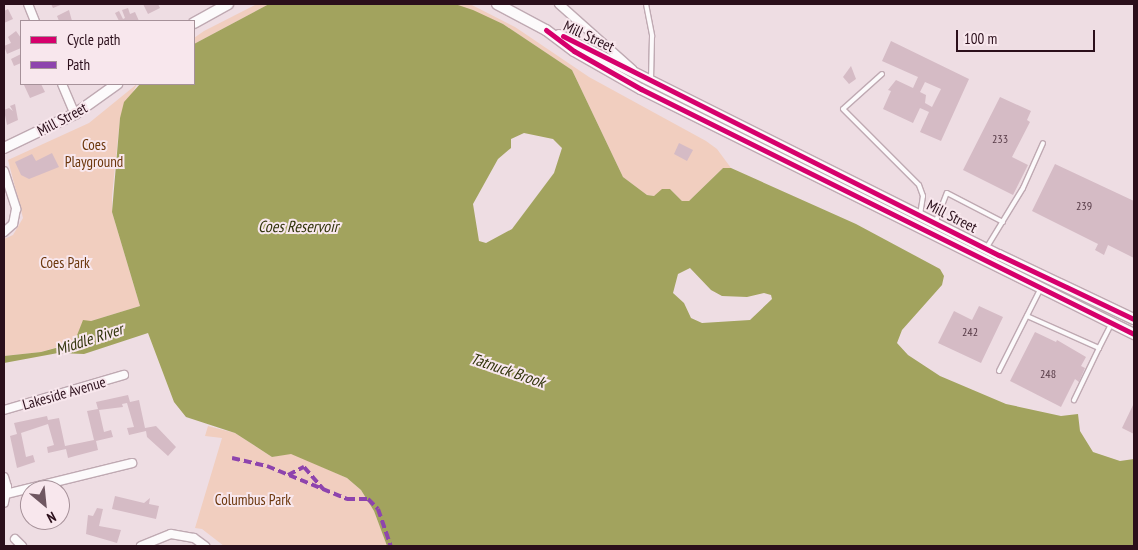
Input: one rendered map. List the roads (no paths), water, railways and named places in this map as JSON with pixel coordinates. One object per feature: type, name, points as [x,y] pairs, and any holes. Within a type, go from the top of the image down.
[{"type":"main road","points":[[195,22],[228,4]]},
{"type":"main road","name":"Mill Street","points":[[502,5],[546,30],[936,221],[999,255],[1134,319]]},
{"type":"main road","name":"Mill Street","points":[[546,30],[574,51],[640,90],[1134,334]]},
{"type":"main road","name":"Mill Street","points":[[4,148],[75,114],[116,85]]},
{"type":"main road","points":[[989,262],[999,255]]},
{"type":"street","points":[[28,4],[35,20]]},
{"type":"street","points":[[559,4],[637,73]]},
{"type":"street","points":[[62,85],[75,114]]},
{"type":"street","points":[[4,171],[16,210],[14,224],[4,232]]},
{"type":"street","name":"Lakeside Avenue","points":[[4,410],[82,390],[124,375]]},
{"type":"street","points":[[6,494],[132,463]]},
{"type":"street","points":[[4,477],[6,494],[4,503]]},
{"type":"street","points":[[141,546],[171,534],[194,538],[205,546]]},
{"type":"street","points":[[15,538],[22,546]]},
{"type":"lane","points":[[646,4],[652,36],[651,80]]},
{"type":"lane","points":[[882,74],[843,109],[918,186],[923,196],[920,214]]},
{"type":"lane","points":[[986,247],[1003,222],[1043,143]]},
{"type":"lane","points":[[936,221],[947,193],[1003,222]]},
{"type":"lane","points":[[998,371],[1041,288]]},
{"type":"lane","points":[[1027,316],[1099,348]]},
{"type":"lane","points":[[1074,400],[1112,323]]},
{"type":"water","name":"Coes Reservoir","points":[[269,4],[455,4],[473,10],[503,24],[572,70],[623,177],[647,195],[654,196],[662,189],[670,189],[682,201],[689,201],[723,168],[731,168],[856,224],[940,269],[944,276],[942,285],[902,330],[897,343],[908,355],[940,376],[1006,404],[1061,416],[1078,414],[1080,431],[1093,452],[1120,461],[1134,459],[1134,546],[387,546],[374,511],[361,490],[347,478],[291,454],[272,457],[235,433],[186,417],[174,402],[148,333],[84,354],[58,353],[4,363],[4,356],[41,352],[74,343],[83,320],[91,321],[140,306],[112,212],[120,118],[124,102],[139,85],[195,85],[195,43]],"holes":[[[524,133],[553,139],[562,148],[554,173],[512,229],[486,243],[479,241],[473,204],[498,159],[511,148],[511,139]],[[690,268],[711,290],[722,296],[747,297],[764,293],[771,295],[772,299],[750,320],[702,323],[691,318],[684,303],[673,293],[678,274]]]},
{"type":"park label","name":"Coes Playground","points":[[94,152]]},
{"type":"park label","name":"Coes Park","points":[[65,263]]},
{"type":"park label","name":"Columbus Park","points":[[253,500]]},
{"type":"water label","name":"Middle River","points":[[89,339]]},
{"type":"water label","name":"Tatnuck Brook","points":[[508,370]]}]
